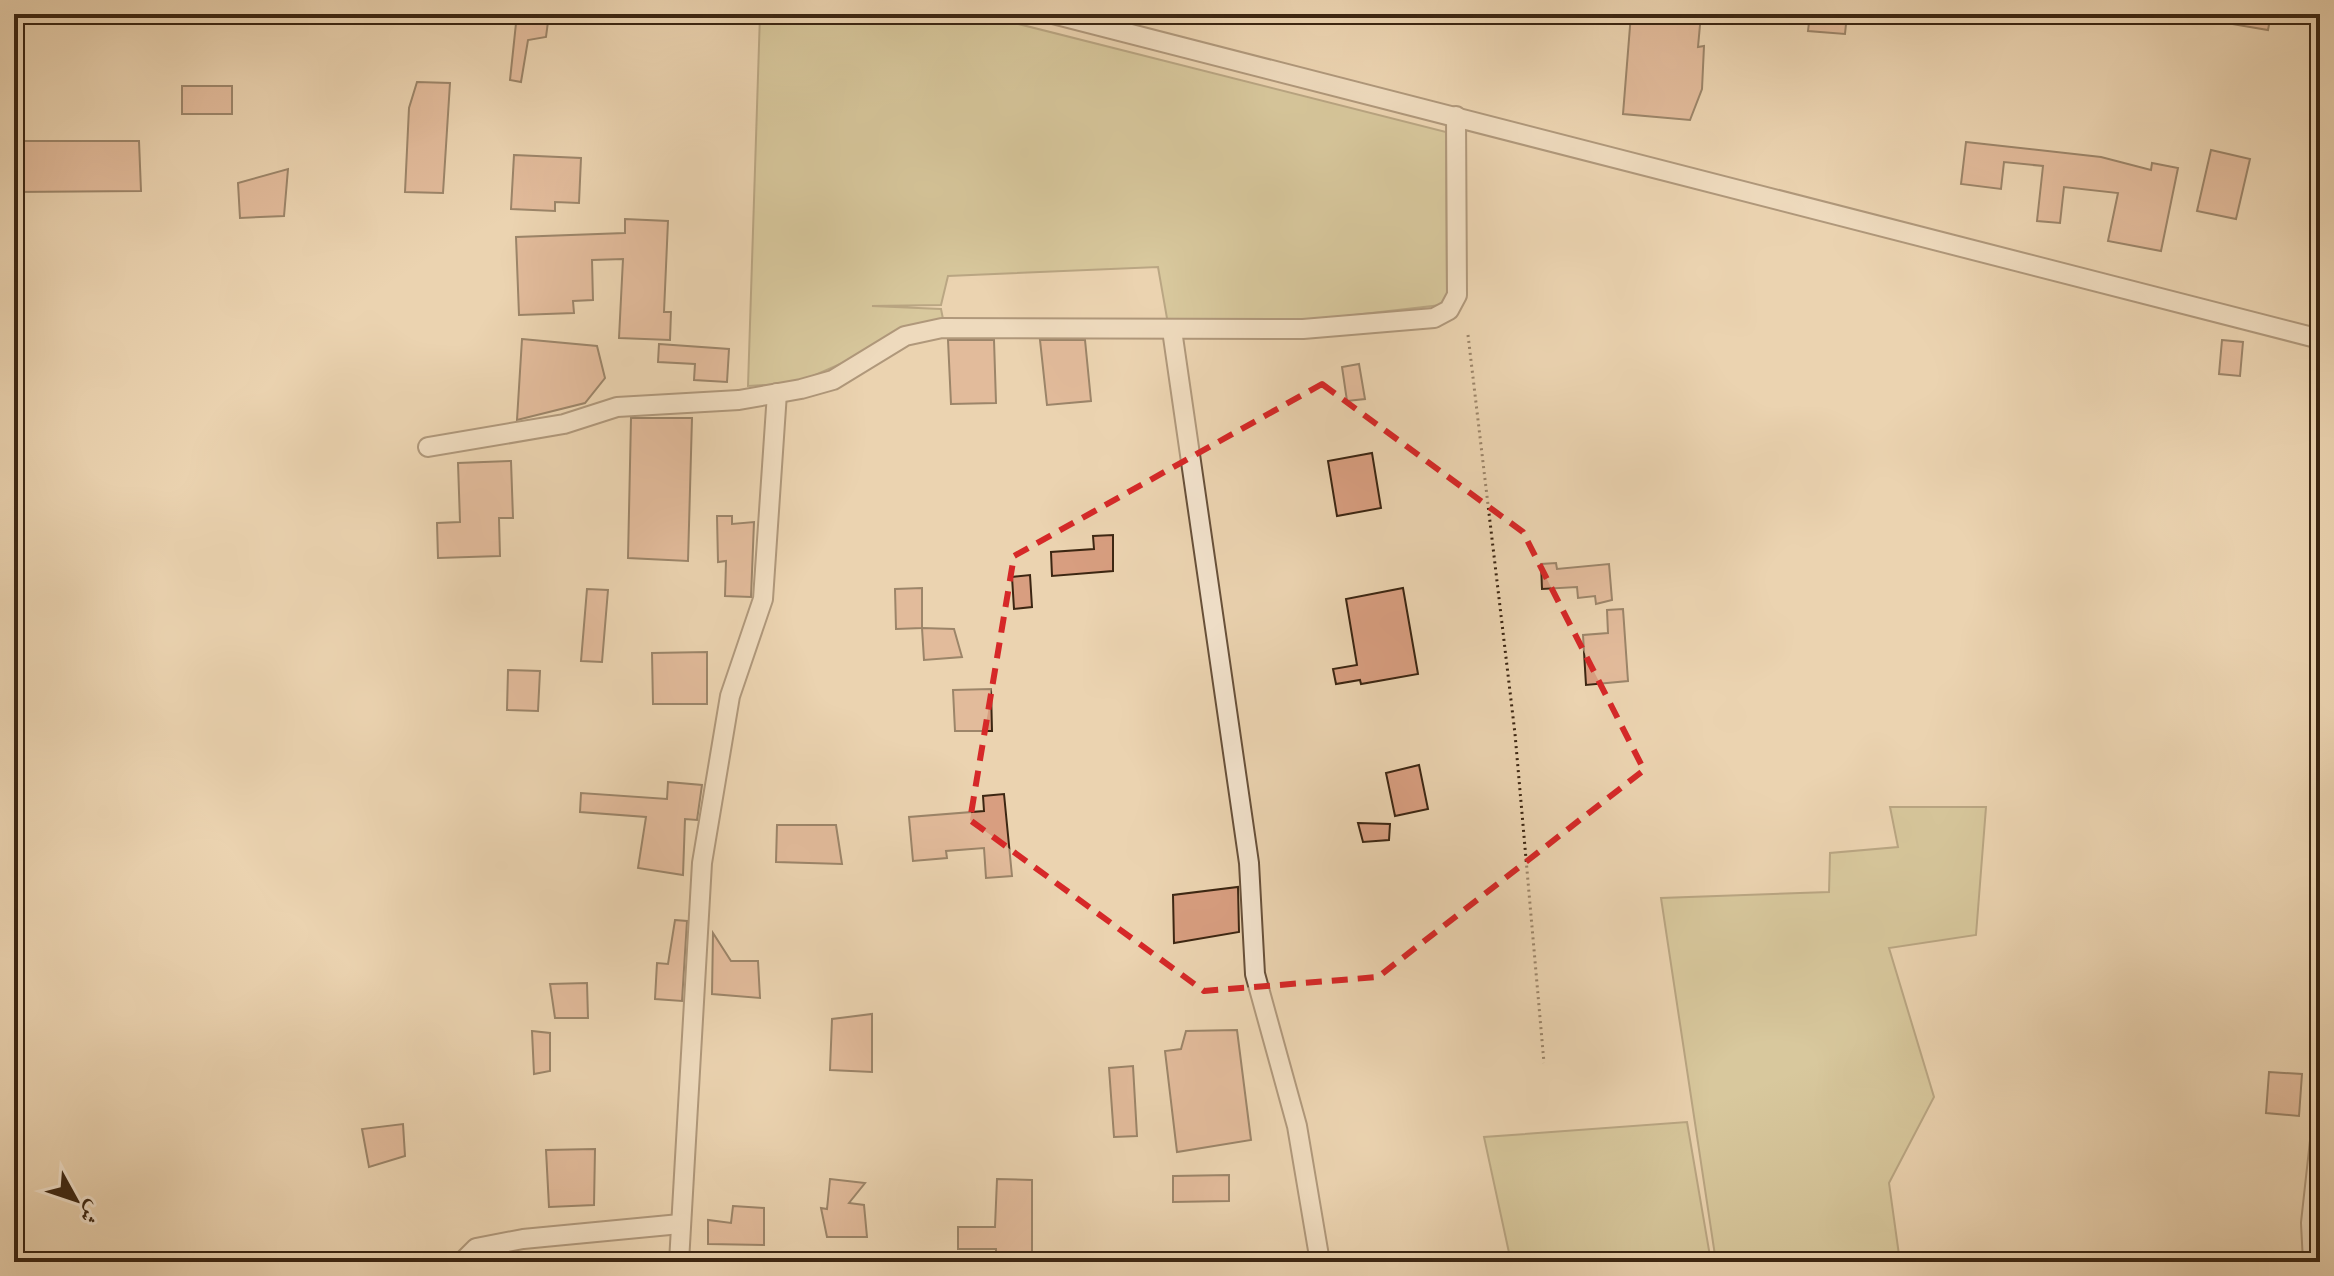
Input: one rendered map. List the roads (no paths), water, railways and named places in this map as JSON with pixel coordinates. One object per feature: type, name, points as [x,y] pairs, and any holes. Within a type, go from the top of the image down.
[{"type":"street","points":[[1053,14],[2320,339]]},
{"type":"street","points":[[428,447],[564,424],[617,407],[739,400],[777,393],[833,380],[905,336],[942,328],[1303,329],[1434,318],[1449,310],[1457,295],[1456,116]]},
{"type":"street","points":[[1172,330],[1249,863],[1255,974],[1297,1126],[1320,1262]]},
{"type":"street","points":[[679,1262],[702,863],[730,696],[763,599],[777,393]]},
{"type":"street","points":[[2313,1262],[2311,1223],[2320,1141]]},
{"type":"street","points":[[462,1262],[476,1248],[523,1239],[680,1224]]}]
